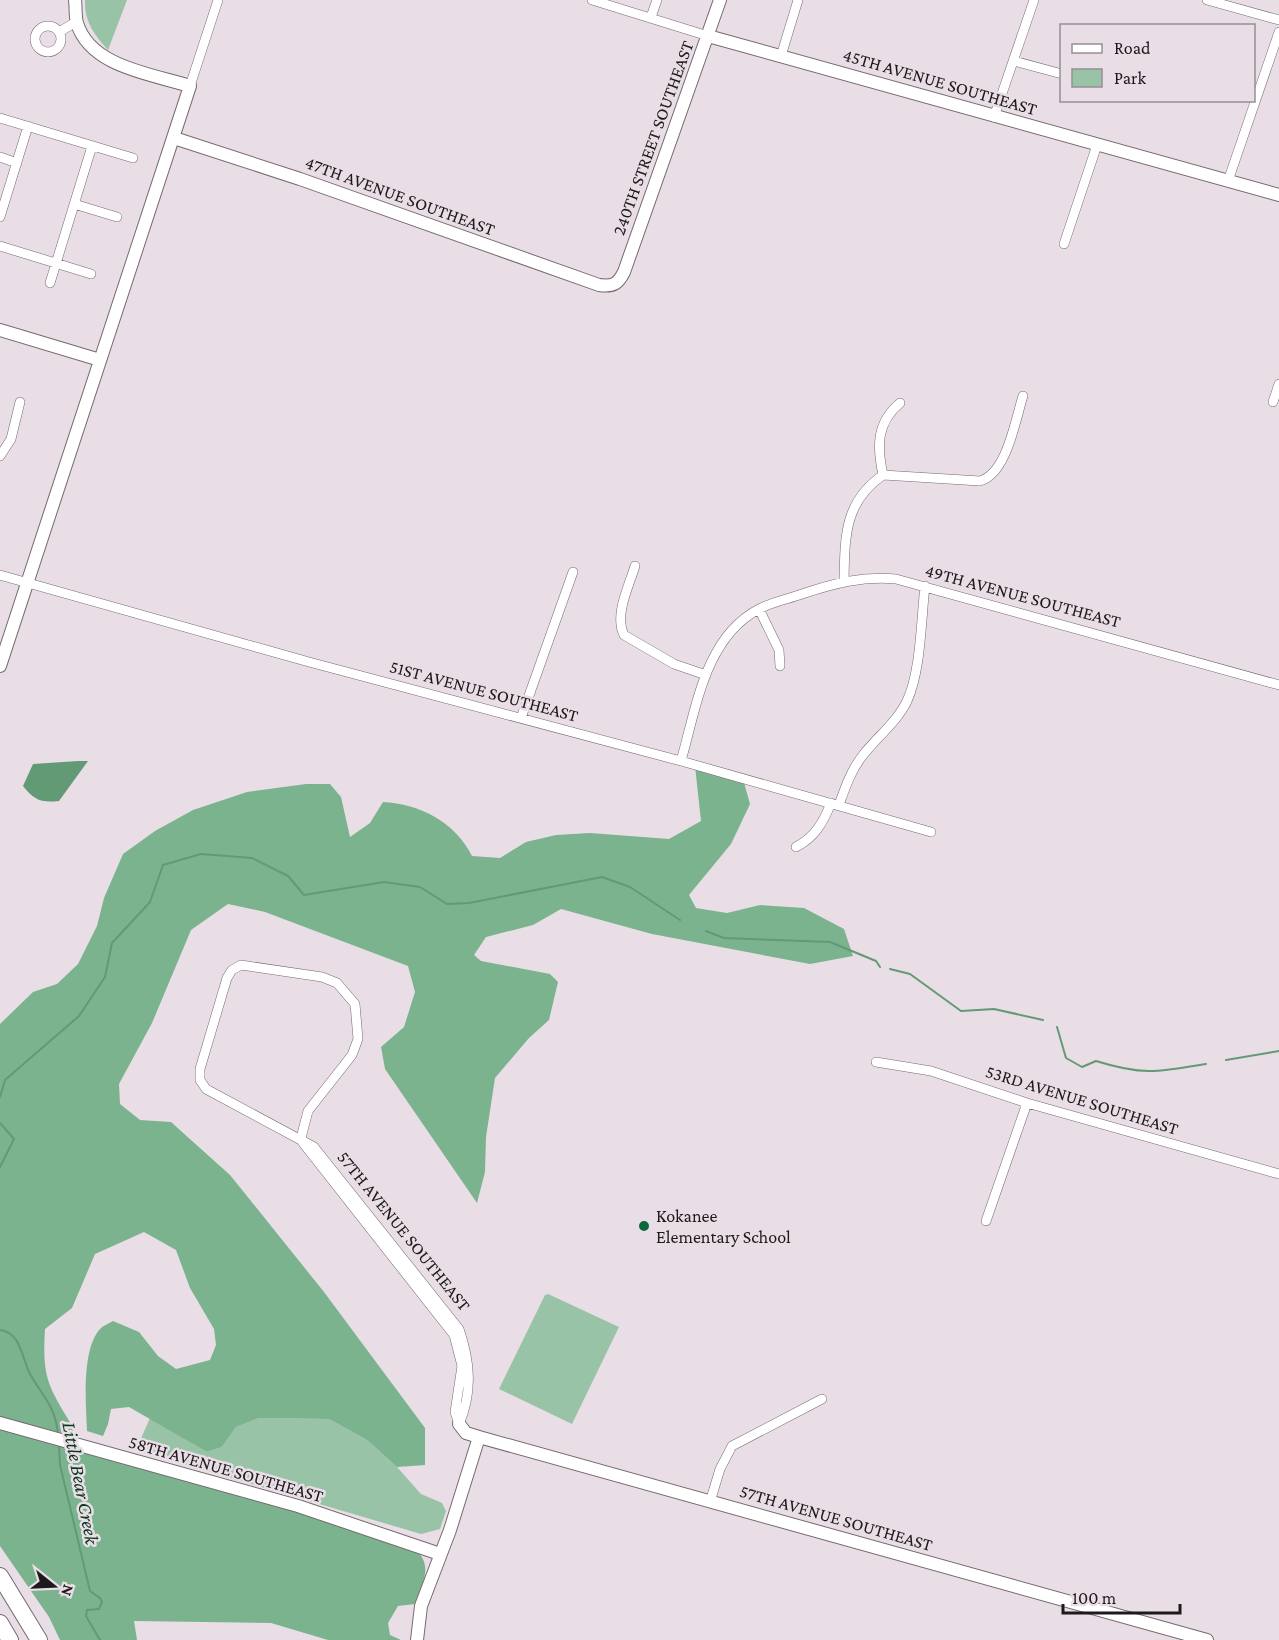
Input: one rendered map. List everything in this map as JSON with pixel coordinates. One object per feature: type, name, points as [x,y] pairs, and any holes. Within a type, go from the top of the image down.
[{"type":"highway","points":[[0,1576],[39,1640]]},
{"type":"highway","points":[[0,1623],[10,1640]]},
{"type":"street","points":[[75,0],[76,22],[86,41],[102,55],[190,86]]},
{"type":"street","points":[[0,666],[218,0]]},
{"type":"street","name":"45TH AVENUE SOUTHEAST","points":[[592,0],[708,36],[1279,195]]},
{"type":"street","points":[[651,17],[657,0]]},
{"type":"street","name":"240TH STREET SOUTHEAST","points":[[614,285],[620,281],[624,272],[720,0]]},
{"type":"street","points":[[781,56],[798,0]]},
{"type":"street","points":[[994,117],[1034,0]]},
{"type":"street","points":[[1207,0],[1279,20]]},
{"type":"street","points":[[59,32],[76,22]]},
{"type":"street","points":[[1228,181],[1279,32]]},
{"type":"street","points":[[1014,61],[1060,73]]},
{"type":"street","points":[[0,118],[133,158]]},
{"type":"street","points":[[0,217],[28,126]]},
{"type":"street","name":"47TH AVENUE SOUTHEAST","points":[[174,138],[327,188],[599,285],[614,285]]},
{"type":"street","points":[[1064,244],[1097,145]]},
{"type":"street","points":[[51,283],[92,146]]},
{"type":"street","points":[[0,158],[17,163]]},
{"type":"street","points":[[74,204],[117,217]]},
{"type":"street","points":[[0,246],[91,274]]},
{"type":"street","points":[[0,330],[100,360]]},
{"type":"street","points":[[1273,402],[1279,384]]},
{"type":"street","points":[[844,580],[845,538],[850,516],[867,487],[883,475],[980,481],[989,479],[1000,465],[1023,396]]},
{"type":"street","points":[[0,456],[11,440],[20,402]]},
{"type":"street","points":[[883,475],[878,449],[880,432],[888,412],[900,403]]},
{"type":"street","points":[[635,566],[620,617],[620,627],[624,634],[674,664],[706,675]]},
{"type":"street","points":[[520,718],[573,572]]},
{"type":"street","name":"51ST AVENUE SOUTHEAST","points":[[0,575],[681,761],[931,832]]},
{"type":"street","name":"49TH AVENUE SOUTHEAST","points":[[681,761],[706,675],[725,639],[739,624],[759,609],[844,580],[874,577],[925,586],[1279,685]]},
{"type":"street","points":[[796,847],[810,839],[835,804],[861,756],[897,717],[907,700],[916,664],[925,586]]},
{"type":"street","points":[[759,609],[779,650],[780,666]]},
{"type":"street","name":"57TH AVENUE SOUTHEAST","points":[[301,1138],[308,1111],[352,1055],[358,1039],[355,1004],[337,983],[322,977],[241,965],[232,970],[227,978],[200,1069],[200,1080],[206,1089],[285,1134],[301,1138],[314,1148],[357,1208],[459,1329],[468,1356],[469,1385],[459,1424],[466,1433],[1207,1640]]},
{"type":"street","name":"53RD AVENUE SOUTHEAST","points":[[876,1062],[931,1071],[1027,1103],[1279,1174]]},
{"type":"street","points":[[986,1221],[1027,1103]]},
{"type":"street","points":[[710,1502],[720,1469],[732,1446],[822,1399]]},
{"type":"street","name":"58TH AVENUE SOUTHEAST","points":[[0,1424],[298,1506],[440,1554]]},
{"type":"street","points":[[417,1640],[421,1606],[450,1530],[479,1437]]},
{"type":"green space","points":[[85,0],[127,0],[108,50],[91,27],[86,15]]},
{"type":"green space","points":[[548,1294],[619,1327],[572,1424],[499,1389],[545,1295]]},
{"type":"green space","points":[[150,1418],[207,1452],[222,1447],[236,1427],[259,1418],[329,1419],[367,1440],[397,1467],[421,1494],[442,1503],[446,1511],[440,1529],[421,1534],[136,1450]]},
{"type":"shaded area","points":[[88,761],[59,801],[38,800],[23,786],[33,764]]},
{"type":"shaded area","points":[[695,766],[743,779],[750,804],[731,844],[689,895],[696,908],[727,913],[760,905],[804,908],[844,929],[853,956],[810,964],[652,934],[561,909],[533,925],[486,937],[474,955],[481,961],[550,974],[558,982],[549,1020],[529,1038],[495,1078],[486,1137],[485,1172],[477,1203],[385,1069],[381,1047],[404,1027],[415,992],[408,966],[265,912],[228,904],[191,930],[152,1023],[119,1084],[120,1104],[140,1120],[171,1122],[230,1175],[324,1292],[425,1428],[425,1465],[397,1467],[367,1440],[329,1419],[259,1418],[236,1427],[222,1447],[207,1452],[129,1407],[111,1409],[103,1436],[87,1431],[86,1377],[90,1349],[95,1337],[104,1326],[113,1321],[139,1332],[158,1356],[176,1369],[210,1360],[216,1345],[214,1329],[190,1288],[176,1250],[144,1232],[95,1254],[72,1308],[45,1329],[44,1346],[48,1381],[73,1427],[73,1436],[0,1417],[0,1024],[33,992],[57,984],[78,964],[97,926],[104,898],[123,854],[155,831],[193,810],[247,792],[306,784],[330,784],[341,797],[350,837],[370,823],[383,802],[410,806],[446,824],[465,844],[472,856],[500,858],[526,842],[556,835],[590,833],[669,839],[701,821]]},
{"type":"shaded area","points":[[0,1427],[76,1447],[414,1547],[424,1561],[423,1581],[415,1604],[398,1606],[388,1623],[390,1635],[401,1640],[328,1640],[271,1623],[134,1621],[137,1640],[60,1640],[49,1617],[0,1546]]},
{"type":"waterway","points":[[0,1097],[5,1080],[79,1016],[105,977],[112,943],[150,902],[163,865],[201,854],[252,858],[288,876],[304,895],[384,882],[420,887],[447,904],[469,903],[602,877],[630,887],[680,920]]},
{"type":"waterway","points":[[706,931],[724,938],[830,942],[876,961],[880,967]]},
{"type":"waterway","points":[[890,969],[910,974],[961,1011],[994,1009],[1043,1020]]},
{"type":"waterway","points":[[1057,1027],[1066,1058],[1082,1067],[1096,1061],[1127,1069],[1151,1071],[1206,1064]]},
{"type":"waterway","points":[[1226,1060],[1279,1051]]},
{"type":"waterway","points":[[0,1123],[14,1139],[0,1167]]},
{"type":"waterway","name":"Little Bear Creek","points":[[0,1330],[7,1332],[17,1341],[30,1374],[51,1408],[58,1434]]},
{"type":"waterway","name":"Little Bear Creek","points":[[59,1445],[60,1465],[90,1591],[102,1602],[99,1609],[87,1610],[86,1616],[100,1640]]},
{"type":"place","name":"Kokanee Elementary School","points":[[644,1226]]}]
